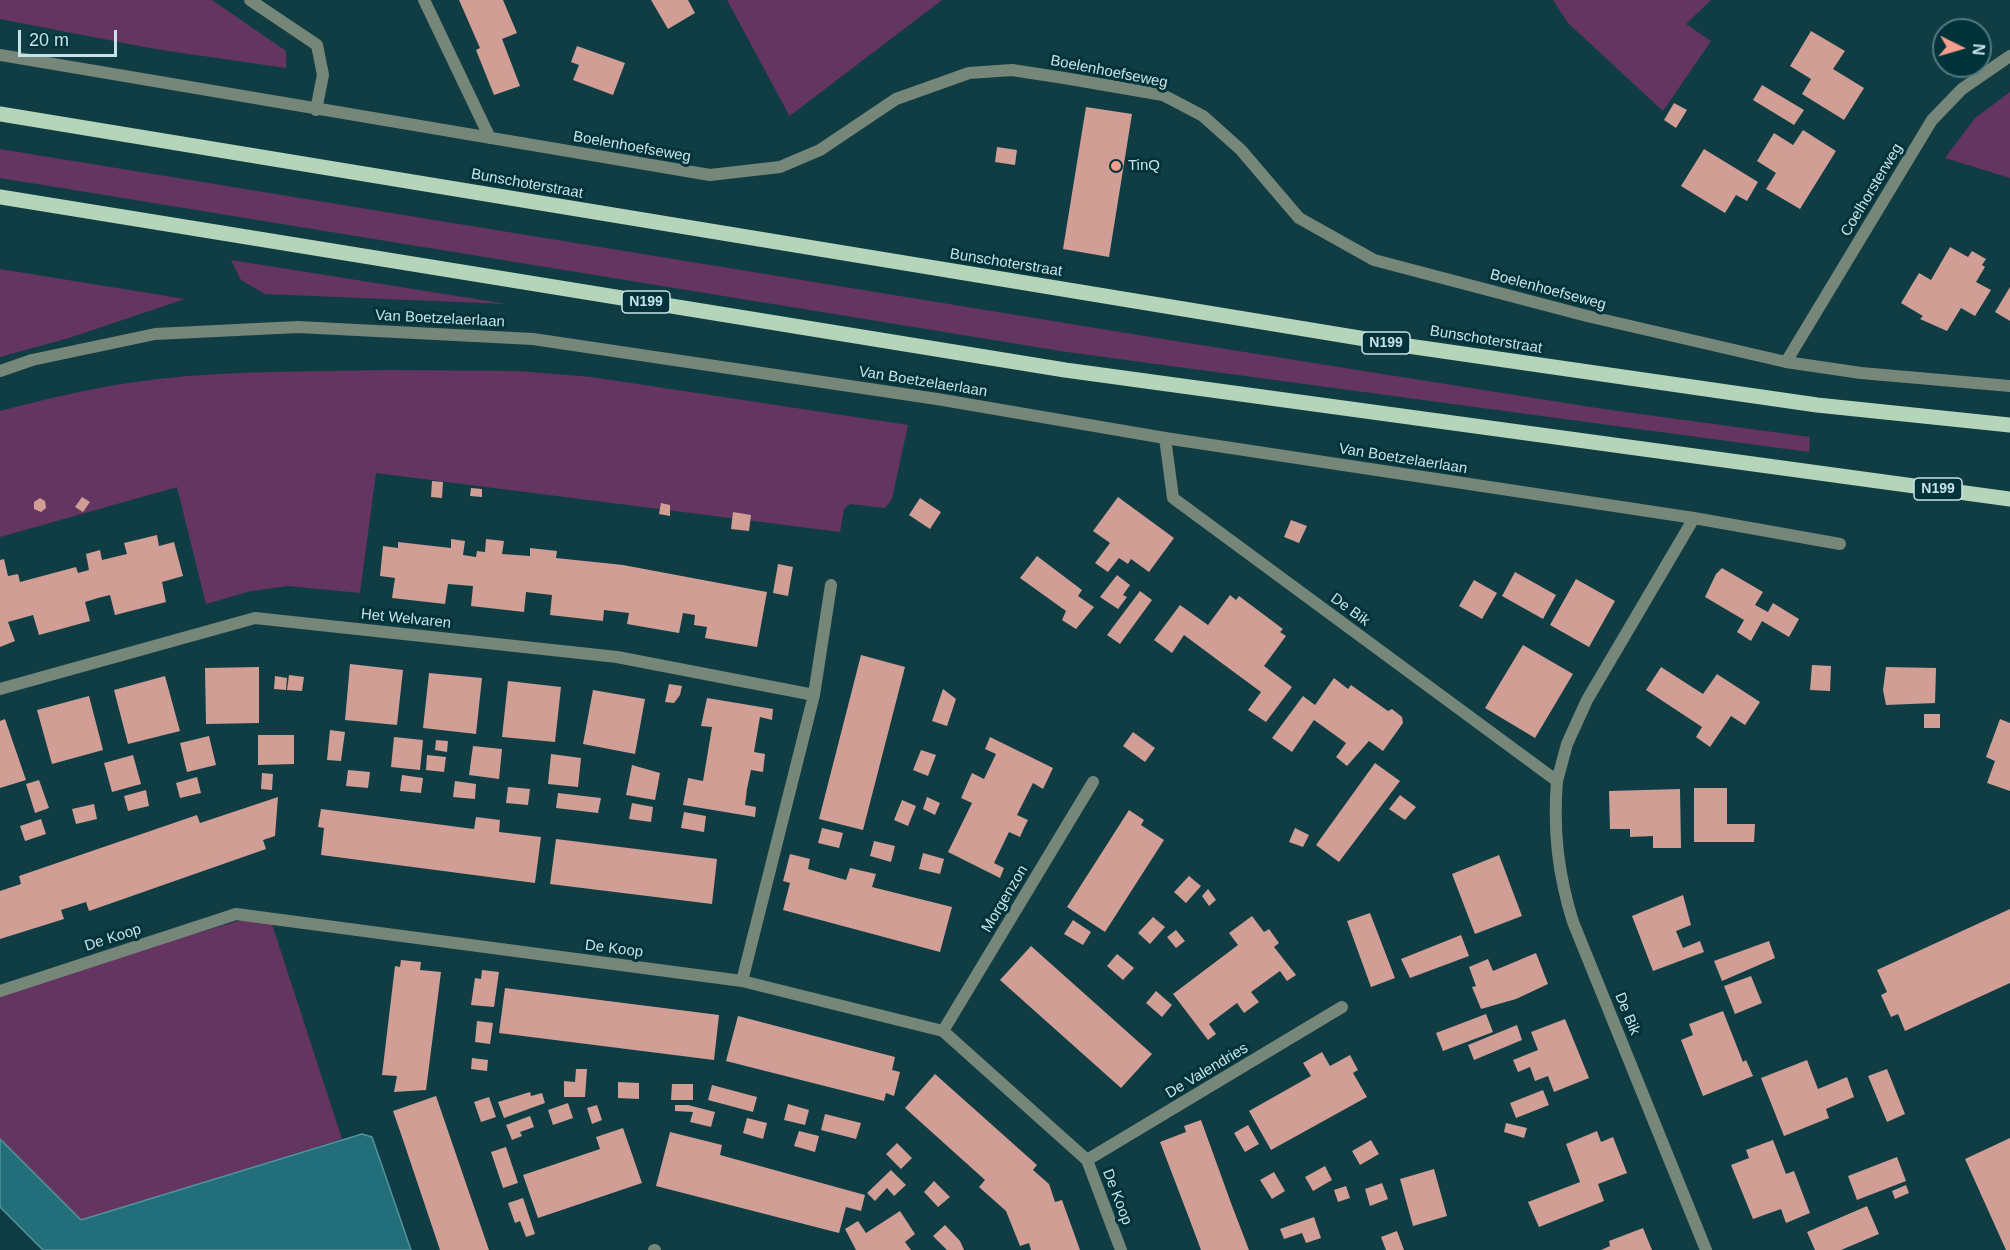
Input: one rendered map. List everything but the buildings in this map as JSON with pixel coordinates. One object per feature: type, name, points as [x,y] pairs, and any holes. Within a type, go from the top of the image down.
[{"type":"main road","name":"Bunschoterstraat","points":[[0,114],[1408,346],[1816,405],[2010,425]]},
{"type":"main road","name":"N199","points":[[0,197],[1065,370],[2010,499]]},
{"type":"street","points":[[250,0],[317,45],[323,75],[316,110]]},
{"type":"street","points":[[424,0],[490,138]]},
{"type":"street","name":"Boelenhoefseweg","points":[[0,55],[710,175],[780,167],[820,150],[896,99],[969,73],[1012,70],[1163,95],[1203,117],[1241,150],[1299,218],[1374,260],[1587,316],[1786,362]]},
{"type":"street","name":"Coelhorsterweg","points":[[1786,362],[1932,120],[1962,89],[2010,56]]},
{"type":"street","name":"Van Boetzelaerlaan","points":[[0,371],[55,355],[155,334],[298,327],[533,339],[937,399],[1165,438],[1694,518],[1840,544]]},
{"type":"street","points":[[1786,362],[1861,373],[2010,386]]},
{"type":"street","name":"De Bik","points":[[1165,438],[1173,498],[1557,782]]},
{"type":"street","name":"De Bik","points":[[1694,518],[1583,707],[1566,744],[1557,782],[1554,816],[1561,885],[1573,922],[1706,1250]]},
{"type":"street","points":[[742,981],[814,695],[831,585]]},
{"type":"street","name":"Het Welvaren","points":[[0,689],[255,618],[617,657],[814,695]]},
{"type":"street","name":"Morgenzon","points":[[943,1031],[1093,782]]},
{"type":"street","name":"De Koop","points":[[0,991],[236,914],[742,981],[943,1031],[1087,1160],[1121,1250]]},
{"type":"street","name":"De Valendries","points":[[1087,1160],[1342,1007]]},
{"type":"shaded area","points":[[0,0],[212,0],[286,51],[286,68],[155,49],[0,19]]},
{"type":"shaded area","points":[[727,0],[942,0],[787,118],[789,115]]},
{"type":"shaded area","points":[[1553,0],[1711,0],[1686,24],[1711,41],[1663,111],[1568,23]]},
{"type":"shaded area","points":[[2010,92],[2010,178],[1945,158],[1975,118]]},
{"type":"shaded area","points":[[0,149],[1169,340],[1603,409],[1810,437],[1809,452],[1067,352],[0,178]]},
{"type":"shaded area","points":[[231,260],[507,304],[265,294],[241,280]]},
{"type":"shaded area","points":[[0,269],[185,299],[69,338],[0,357]]},
{"type":"shaded area","points":[[518,371],[591,377],[908,425],[892,499],[885,508],[850,504],[844,509],[840,532],[376,473],[360,593],[288,586],[251,591],[206,604],[177,487],[0,537],[0,411],[89,390],[174,377],[266,372]]},
{"type":"shaded area","points":[[269,915],[342,1139],[81,1220],[0,1139],[0,990],[242,920]]},
{"type":"water","points":[[362,1134],[372,1137],[411,1250],[43,1250],[0,1207],[0,1139],[81,1220]]},
{"type":"place","name":"TinQ","points":[[1116,166]]}]
